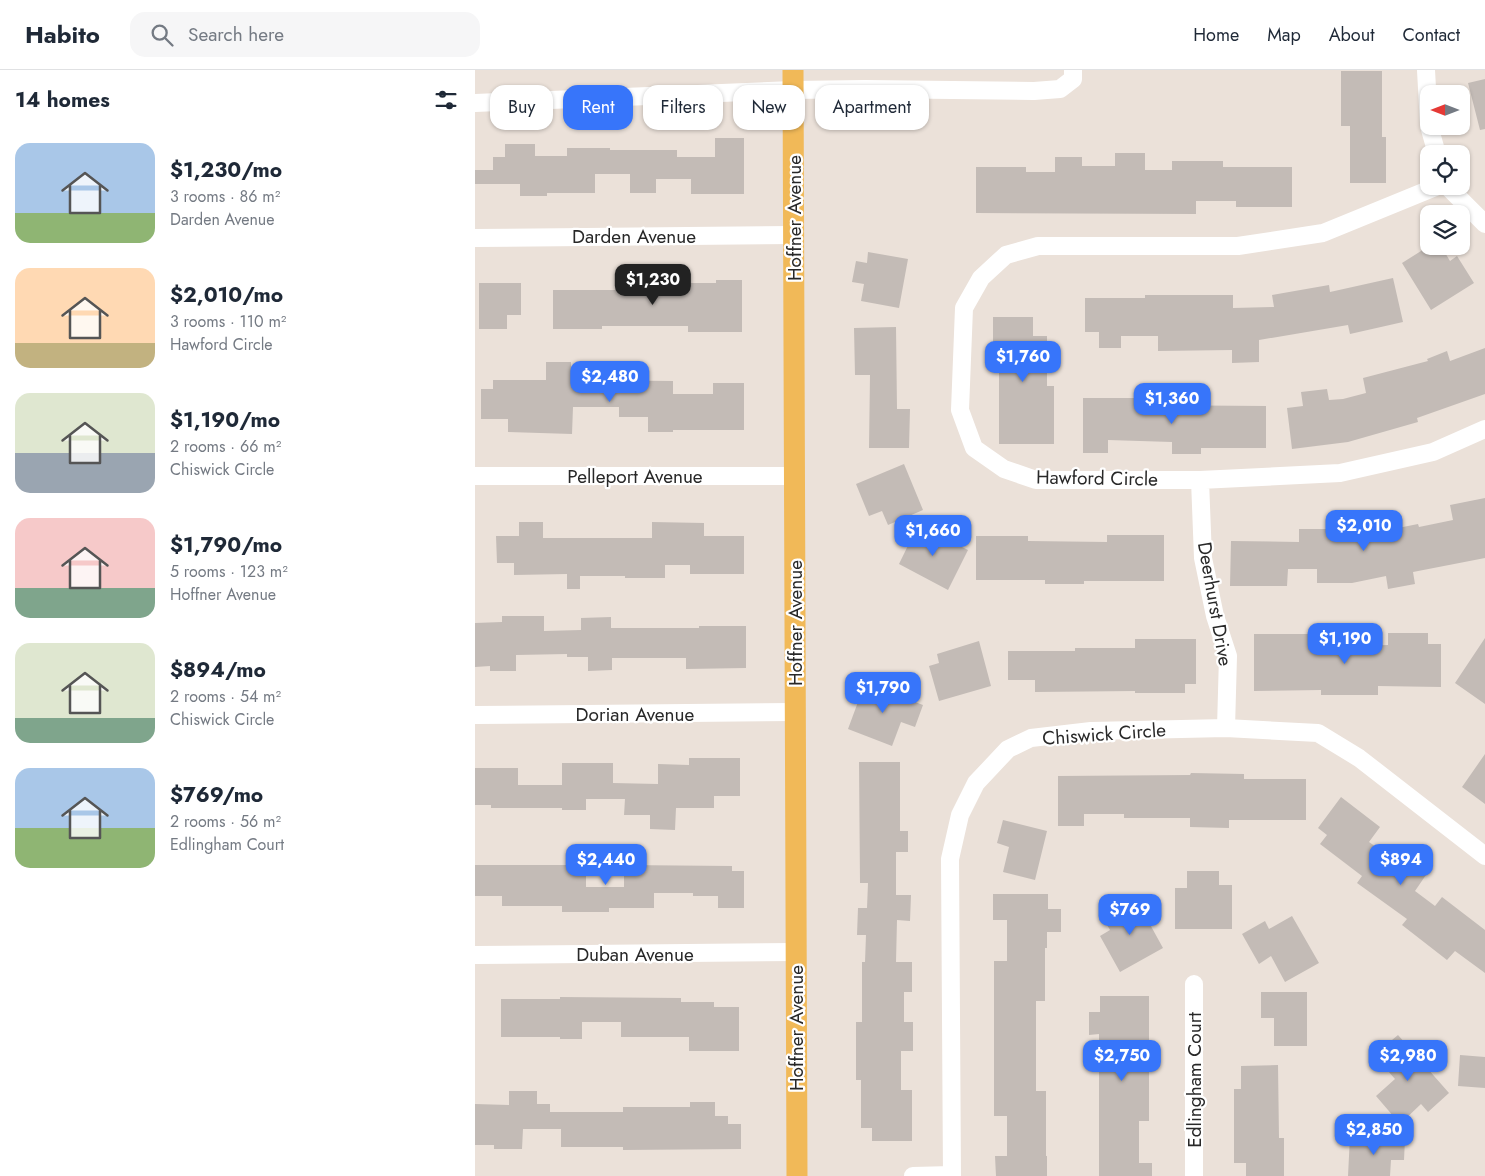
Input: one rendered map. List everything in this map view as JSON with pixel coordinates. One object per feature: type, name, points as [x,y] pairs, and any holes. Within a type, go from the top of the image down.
[{"type":"main road","name":"Hoffner Avenue","points":[[793,80],[797,1176]]},
{"type":"street","points":[[475,103],[793,80],[865,89],[1034,91],[1059,89],[1073,79],[1073,70]]},
{"type":"street","points":[[1426,70],[1427,85]]},
{"type":"street","name":"Hawford Circle","points":[[1420,194],[1323,234],[1238,246],[1038,246],[1006,255],[981,278],[964,308],[960,410],[974,448],[1004,469],[1036,480],[1200,480],[1340,473],[1433,452],[1485,429]]},
{"type":"street","points":[[1456,195],[1485,224]]},
{"type":"street","name":"Darden Avenue","points":[[475,238],[794,235]]},
{"type":"street","name":"Pelleport Avenue","points":[[475,476],[795,476]]},
{"type":"street","name":"Deerhurst Drive","points":[[1200,480],[1203,558],[1215,616],[1228,656],[1226,728]]},
{"type":"street","name":"Dorian Avenue","points":[[475,715],[794,712]]},
{"type":"street","name":"Chiswick Circle","points":[[952,1176],[950,859],[960,815],[976,783],[1008,749],[1031,738],[1091,731],[1226,728],[1318,733],[1359,758],[1485,856]]},
{"type":"street","name":"Duban Avenue","points":[[475,955],[795,952]]},
{"type":"street","name":"Edlingham Court","points":[[1194,984],[1195,1176]]},
{"type":"street","points":[[913,1176],[952,1176]]},
{"type":"building","points":[[1341,71],[1382,71],[1382,137],[1386,137],[1386,183],[1350,183],[1350,126],[1341,126]]},
{"type":"building","points":[[1485,79],[1485,129],[1480,130],[1468,83]]},
{"type":"building","points":[[715,138],[744,138],[744,194],[691,194],[691,179],[656,179],[656,193],[630,193],[630,174],[595,174],[595,193],[547,193],[547,196],[520,196],[520,184],[475,184],[475,170],[493,170],[493,157],[505,157],[505,144],[535,144],[535,156],[567,156],[567,148],[610,148],[610,150],[677,150],[677,157],[715,157]]},
{"type":"building","points":[[1115,153],[1145,153],[1145,170],[1172,170],[1172,161],[1223,161],[1223,167],[1292,167],[1292,207],[1236,207],[1236,201],[1196,201],[1196,214],[976,213],[976,167],[1026,167],[1026,172],[1055,172],[1055,157],[1082,157],[1082,166],[1115,166]]},
{"type":"building","points":[[868,252],[908,259],[899,308],[861,301],[864,284],[852,282],[856,261],[867,263]]},
{"type":"building","points":[[1420,252],[1420,255],[1446,255],[1450,261],[1457,256],[1474,283],[1431,310],[1402,263]]},
{"type":"building","points":[[1393,278],[1403,322],[1350,334],[1348,325],[1259,340],[1259,362],[1232,363],[1232,350],[1158,351],[1158,336],[1121,336],[1121,348],[1099,348],[1099,332],[1085,332],[1085,298],[1145,298],[1145,295],[1233,295],[1233,308],[1274,307],[1272,295],[1329,285],[1330,292]]},
{"type":"building","points":[[716,280],[742,280],[742,332],[688,332],[688,326],[602,326],[602,329],[553,329],[553,290],[618,290],[618,281],[716,283]]},
{"type":"building","points":[[479,283],[521,283],[521,315],[507,315],[507,329],[479,329]]},
{"type":"building","points":[[993,317],[1033,317],[1033,336],[1047,336],[1047,386],[1054,386],[1054,444],[999,444],[999,370],[993,370]]},
{"type":"building","points":[[896,327],[897,409],[910,409],[909,448],[869,448],[870,375],[855,375],[854,328]]},
{"type":"building","points":[[1485,348],[1485,394],[1417,418],[1418,422],[1348,442],[1292,449],[1287,408],[1303,406],[1301,392],[1327,389],[1329,400],[1343,399],[1366,393],[1363,378],[1428,361],[1427,359],[1447,351],[1450,361]]},
{"type":"building","points":[[546,362],[571,362],[571,380],[673,381],[673,394],[713,394],[713,383],[744,383],[744,430],[648,432],[648,417],[619,417],[619,407],[573,407],[572,434],[508,432],[508,419],[481,419],[481,389],[493,389],[493,380],[546,380]]},
{"type":"building","points":[[1083,398],[1135,398],[1135,405],[1266,406],[1266,448],[1201,448],[1201,454],[1172,454],[1172,442],[1108,440],[1108,453],[1083,453]]},
{"type":"building","points":[[904,464],[923,510],[888,525],[882,511],[869,516],[856,484]]},
{"type":"building","points":[[1485,498],[1485,558],[1413,572],[1415,584],[1388,589],[1386,576],[1352,583],[1317,583],[1317,569],[1288,569],[1287,586],[1230,586],[1231,541],[1299,542],[1299,529],[1353,529],[1353,537],[1418,524],[1419,527],[1453,520],[1450,505]]},
{"type":"building","points":[[519,522],[543,522],[543,538],[652,538],[652,522],[704,523],[704,536],[744,536],[744,574],[690,574],[690,565],[665,565],[665,578],[580,576],[580,589],[567,589],[567,574],[514,575],[514,563],[497,563],[496,536],[519,536]]},
{"type":"building","points":[[918,525],[968,550],[948,590],[899,564]]},
{"type":"building","points":[[1107,535],[1164,535],[1164,581],[1084,581],[1084,584],[1045,584],[1045,580],[976,580],[976,536],[1028,536],[1028,541],[1107,542]]},
{"type":"building","points":[[502,616],[544,616],[544,631],[581,630],[581,618],[611,617],[611,628],[746,626],[746,668],[686,669],[686,658],[612,658],[612,670],[588,671],[588,657],[567,657],[567,654],[516,655],[516,671],[490,671],[490,666],[475,667],[475,623],[502,622]]},
{"type":"building","points":[[1388,633],[1428,633],[1428,644],[1441,644],[1441,687],[1378,686],[1378,695],[1321,695],[1321,690],[1254,691],[1254,634],[1313,634],[1313,646],[1349,646],[1388,645]]},
{"type":"building","points":[[1485,638],[1485,704],[1455,683]]},
{"type":"building","points":[[1135,639],[1196,639],[1196,684],[1185,684],[1185,693],[1135,693],[1135,691],[1035,692],[1035,680],[1008,680],[1008,651],[1075,651],[1075,648],[1135,648]]},
{"type":"building","points":[[979,641],[991,686],[939,701],[929,666],[939,663],[937,654]]},
{"type":"building","points":[[865,683],[923,705],[915,727],[901,722],[892,746],[848,729]]},
{"type":"building","points":[[1485,754],[1485,804],[1462,787]]},
{"type":"building","points":[[689,758],[740,758],[740,796],[714,796],[714,808],[676,808],[675,830],[650,829],[650,815],[624,815],[625,799],[586,799],[586,810],[491,808],[491,805],[475,805],[475,768],[518,768],[518,785],[562,785],[562,763],[613,763],[613,783],[658,784],[658,764],[689,765]]},
{"type":"building","points":[[859,762],[900,762],[900,831],[908,831],[908,852],[896,852],[896,895],[911,895],[910,921],[897,920],[896,962],[912,962],[912,992],[904,992],[904,1022],[913,1022],[913,1051],[901,1051],[901,1090],[912,1090],[912,1141],[872,1141],[872,1128],[861,1128],[861,1080],[856,1080],[856,1022],[862,1022],[862,962],[865,962],[866,935],[857,935],[858,908],[867,908],[868,883],[860,883]]},
{"type":"building","points":[[1191,773],[1244,774],[1244,779],[1306,779],[1306,820],[1229,820],[1229,828],[1190,827],[1190,818],[1124,818],[1124,814],[1084,814],[1084,826],[1058,826],[1058,776],[1190,775]]},
{"type":"building","points":[[1341,797],[1380,827],[1369,842],[1396,861],[1402,852],[1428,872],[1415,891],[1435,906],[1442,897],[1485,930],[1485,973],[1455,951],[1447,960],[1402,925],[1407,919],[1357,883],[1362,876],[1320,844],[1327,835],[1318,828]]},
{"type":"building","points":[[1003,820],[1047,831],[1035,880],[1003,872],[1009,847],[997,843]]},
{"type":"building","points":[[475,865],[586,865],[586,887],[624,887],[624,865],[732,866],[732,871],[744,871],[744,908],[718,908],[718,896],[693,896],[693,893],[654,893],[654,908],[609,908],[609,912],[562,912],[562,906],[502,906],[502,896],[475,896]]},
{"type":"building","points":[[1187,871],[1219,871],[1219,885],[1232,885],[1232,929],[1175,929],[1175,888],[1187,888]]},
{"type":"building","points":[[993,894],[1048,894],[1048,909],[1061,909],[1061,932],[1047,932],[1047,948],[1045,948],[1045,1001],[1036,1001],[1036,1091],[1046,1091],[1047,1176],[996,1176],[995,1156],[1007,1156],[1007,1116],[994,1116],[994,961],[1007,961],[1007,920],[993,920]]},
{"type":"building","points":[[1136,899],[1163,948],[1120,972],[1100,936],[1110,930],[1103,918]]},
{"type":"building","points":[[1292,916],[1319,963],[1285,982],[1271,956],[1259,964],[1242,934],[1265,921],[1269,929]]},
{"type":"building","points":[[1261,992],[1307,992],[1307,1046],[1274,1046],[1274,1018],[1261,1018]]},
{"type":"building","points":[[1100,996],[1149,996],[1149,1121],[1139,1121],[1139,1163],[1152,1163],[1152,1176],[1099,1176],[1099,1034],[1089,1035],[1089,1012],[1100,1012]]},
{"type":"building","points":[[560,997],[681,998],[681,1002],[714,1002],[714,1007],[739,1007],[739,1051],[689,1051],[689,1037],[621,1037],[621,1022],[582,1022],[582,1039],[501,1037],[501,999],[560,999]]},
{"type":"building","points":[[1398,1035],[1449,1093],[1428,1112],[1421,1104],[1400,1124],[1376,1096],[1395,1079],[1374,1055]]},
{"type":"building","points":[[1460,1055],[1485,1057],[1485,1088],[1458,1086]]},
{"type":"building","points":[[1278,1065],[1279,1138],[1284,1138],[1284,1176],[1246,1176],[1246,1163],[1234,1163],[1234,1089],[1241,1089],[1241,1066]]},
{"type":"building","points":[[509,1091],[537,1091],[537,1104],[550,1104],[550,1112],[623,1112],[623,1107],[690,1107],[690,1102],[715,1102],[715,1116],[728,1116],[728,1124],[741,1124],[741,1149],[623,1150],[623,1147],[561,1147],[561,1129],[523,1129],[522,1149],[494,1149],[494,1145],[475,1145],[475,1104],[509,1105]]},
{"type":"building","points":[[1350,1136],[1405,1139],[1404,1160],[1391,1160],[1390,1176],[1348,1176]]}]
